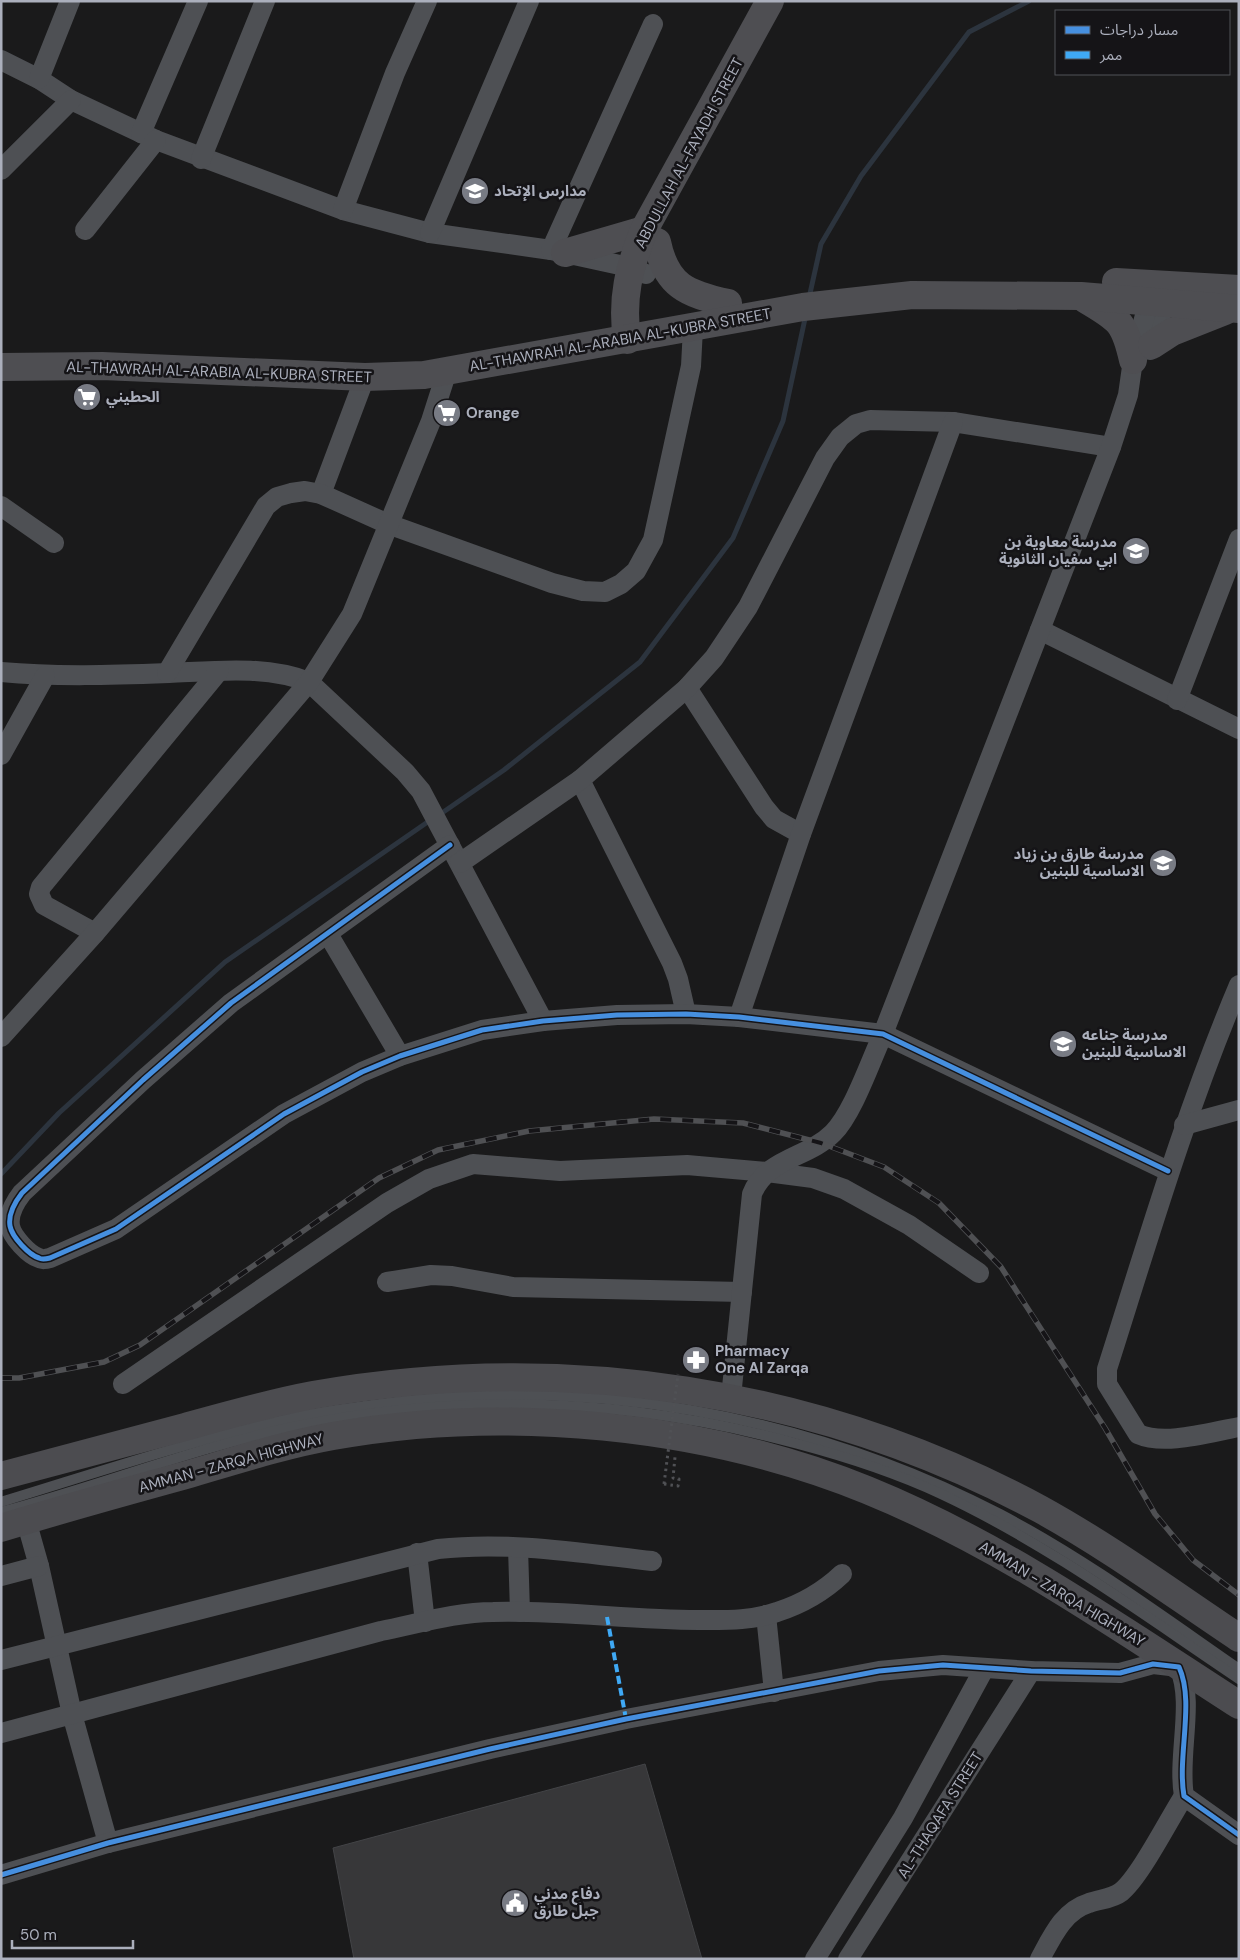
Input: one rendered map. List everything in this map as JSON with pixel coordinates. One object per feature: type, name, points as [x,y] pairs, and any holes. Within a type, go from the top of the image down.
[{"type":"highway","points":[[1,1476],[270,1404],[313,1395],[400,1383],[489,1377],[577,1378],[665,1386],[731,1397],[791,1412],[918,1453],[994,1486],[1078,1531],[1239,1638]]},
{"type":"highway","name":"AMMAN - ZARQA HIGHWAY","points":[[10,1520],[293,1444],[371,1430],[418,1425],[504,1422],[644,1433],[773,1459],[866,1490],[916,1512],[1012,1561],[1090,1607],[1239,1705]]},
{"type":"main road","name":"ABDULLAH AL-FAYADH STREET","points":[[633,330],[637,271],[650,236],[770,1]]},
{"type":"main road","name":"ABDULLAH AL-FAYADH STREET","points":[[650,236],[783,1]]},
{"type":"main road","points":[[558,252],[650,236],[676,283],[688,292],[728,304]]},
{"type":"main road","name":"AL-THAWRAH AL-ARABIA AL-KUBRA STREET","points":[[1,367],[102,366],[399,376],[447,371],[633,330],[728,304],[802,299],[922,278],[966,277],[1160,293],[1236,302]]},
{"type":"main road","name":"AL-THAWRAH AL-ARABIA AL-KUBRA STREET","points":[[833,294],[1081,296],[1160,293]]},
{"type":"main road","points":[[1081,296],[1121,323],[1142,352],[1172,332],[1236,302]]},
{"type":"main road","name":"AL-THAWRAH AL-ARABIA AL-KUBRA STREET","points":[[1,353],[414,359],[633,330],[693,328],[802,299]]},
{"type":"street","points":[[39,79],[70,1]]},
{"type":"street","points":[[85,230],[149,137],[198,1]]},
{"type":"street","points":[[201,159],[265,1]]},
{"type":"street","points":[[343,210],[395,73],[427,1]]},
{"type":"street","points":[[430,233],[529,1]]},
{"type":"street","points":[[558,252],[653,24]]},
{"type":"street","points":[[1,60],[39,79],[71,100],[149,137],[201,159],[343,210],[430,233],[558,252],[637,271]]},
{"type":"street","points":[[1,170],[71,100]]},
{"type":"street","points":[[731,1397],[752,1194],[755,1186],[767,1172],[821,1143],[844,1119],[883,1034],[1112,447],[1160,293]]},
{"type":"street","points":[[167,673],[266,506],[278,497],[292,493],[305,491],[321,494],[388,524],[560,585],[583,591],[605,592],[621,584],[636,571],[653,540],[691,366],[693,328]]},
{"type":"street","points":[[1,1037],[95,933],[309,682],[352,614],[431,421],[447,371]]},
{"type":"street","points":[[321,494],[364,376]]},
{"type":"street","points":[[460,863],[580,780],[686,688],[714,658],[748,607],[825,458],[840,437],[856,424],[870,420],[953,422],[1112,447]]},
{"type":"street","points":[[739,1017],[801,834],[953,422]]},
{"type":"street","points":[[1,506],[54,543]]},
{"type":"street","points":[[1177,700],[1239,539]]},
{"type":"street","points":[[1040,630],[1177,700],[1239,729]]},
{"type":"street","points":[[95,933],[44,905],[39,894],[41,887],[219,671]]},
{"type":"street","points":[[1,672],[45,676],[219,671],[277,673],[292,675],[309,682],[404,772],[420,791],[441,825],[543,1021]]},
{"type":"street","points":[[1,755],[45,676]]},
{"type":"street","points":[[686,688],[764,807],[774,818],[801,834]]},
{"type":"street","points":[[580,780],[672,963],[678,979],[686,1014]]},
{"type":"street","points":[[450,845],[328,934],[264,977],[231,1003],[143,1080],[22,1193],[11,1214],[10,1226],[14,1235],[32,1255],[40,1259],[50,1258],[88,1244],[116,1229],[310,1098],[362,1072],[400,1056],[482,1030],[543,1021],[617,1015],[686,1014],[739,1017],[883,1034],[1168,1171]]},
{"type":"street","points":[[328,934],[400,1056]]},
{"type":"street","points":[[1239,985],[1217,1037],[1168,1171],[1107,1369],[1106,1380],[1138,1434],[1145,1437],[1167,1439],[1239,1427]]},
{"type":"street","points":[[1184,1126],[1239,1110]]},
{"type":"street","points":[[123,1384],[387,1203],[429,1179],[459,1168],[488,1164],[581,1171],[686,1165],[813,1178],[844,1189],[909,1225],[979,1273]]},
{"type":"street","points":[[387,1282],[431,1275],[452,1276],[513,1287],[569,1290],[742,1292]]},
{"type":"street","points":[[10,1520],[39,1566],[72,1714],[108,1843]]},
{"type":"street","points":[[1,1660],[417,1553],[476,1546],[518,1548],[652,1561]]},
{"type":"street","points":[[518,1548],[520,1612]]},
{"type":"street","points":[[417,1553],[425,1622]]},
{"type":"street","points":[[1,1576],[39,1566]]},
{"type":"street","points":[[1,1733],[381,1631],[425,1622],[491,1612],[661,1620],[736,1620],[766,1615],[806,1601],[827,1588],[842,1574]]},
{"type":"street","points":[[766,1615],[774,1692]]},
{"type":"street","points":[[1,1875],[108,1843],[490,1749],[626,1719],[774,1692],[879,1670],[915,1666],[1120,1673],[1153,1664],[1179,1667],[1185,1691],[1181,1758],[1184,1796],[1136,1874],[1122,1892],[1110,1898],[1087,1903],[1072,1912],[1056,1929],[1040,1959]]},
{"type":"street","name":"AL-THAQAFA STREET","points":[[815,1959],[903,1818],[984,1669]]},
{"type":"street","name":"AL-THAQAFA STREET","points":[[848,1959],[1031,1671]]},
{"type":"street","points":[[1184,1796],[1239,1835]]},
{"type":"lane","points":[[1,1502],[288,1418],[340,1409],[391,1402],[484,1394],[560,1394],[635,1401],[704,1413],[789,1432],[864,1454],[924,1478],[1002,1516],[1050,1543],[1239,1668]]},
{"type":"lane","points":[[10,1520],[178,1458],[291,1427],[432,1407],[517,1403],[630,1411],[681,1418],[775,1438],[858,1462],[942,1494],[1046,1550],[1239,1680]]},
{"type":"path","points":[[673,1478],[680,1479],[678,1486],[664,1484],[678,1374]]},
{"type":"building","name":"دفاع مدني جبل طارق","points":[[645,1764],[702,1959],[354,1959],[333,1848]]},
{"type":"waterway","points":[[809,298],[821,244],[861,176],[969,32],[1029,1]]},
{"type":"waterway","points":[[439,815],[504,770],[640,662],[733,538],[783,421],[806,314]]},
{"type":"waterway","points":[[1,1174],[59,1113],[225,962],[432,819]]},
{"type":"railway","points":[[1,1378],[19,1378],[104,1362],[140,1345],[379,1178],[438,1150],[529,1131],[654,1119],[743,1123],[821,1143],[884,1167],[939,1203],[1001,1267],[1105,1428],[1155,1514],[1193,1560],[1239,1595]]},
{"type":"marked path","points":[[607,1617],[626,1719]]},
{"type":"cycle path","points":[[450,845],[231,1003],[143,1080],[22,1193],[10,1217],[11,1230],[22,1245],[35,1256],[46,1259],[116,1229],[284,1114],[362,1072],[400,1056],[482,1030],[543,1021],[617,1015],[686,1014],[739,1017],[883,1034],[1168,1171]]},
{"type":"cycle path","points":[[1,1875],[108,1843],[490,1749],[626,1719],[879,1671],[943,1665],[1031,1671],[1120,1673],[1153,1664],[1179,1667],[1184,1681],[1186,1696],[1182,1780],[1184,1796],[1239,1835]]},
{"type":"place","name":"مدارس الإتحاد","points":[[475,191]]},
{"type":"place","name":"الحطيني","points":[[87,397]]},
{"type":"place","name":"Orange","points":[[447,413]]},
{"type":"place","name":"مدرسة معاوية بن ابي سفيان الثانوية","points":[[1136,551]]},
{"type":"place","name":"مدرسة طارق بن زياد الاساسية للبنين","points":[[1163,863]]},
{"type":"place","name":"مدرسة جناعه الاساسية للبنين","points":[[1063,1044]]},
{"type":"place","name":"Pharmacy One Al Zarqa","points":[[696,1360]]},
{"type":"place","name":"دفاع مدني جبل طارق","points":[[515,1903]]}]
